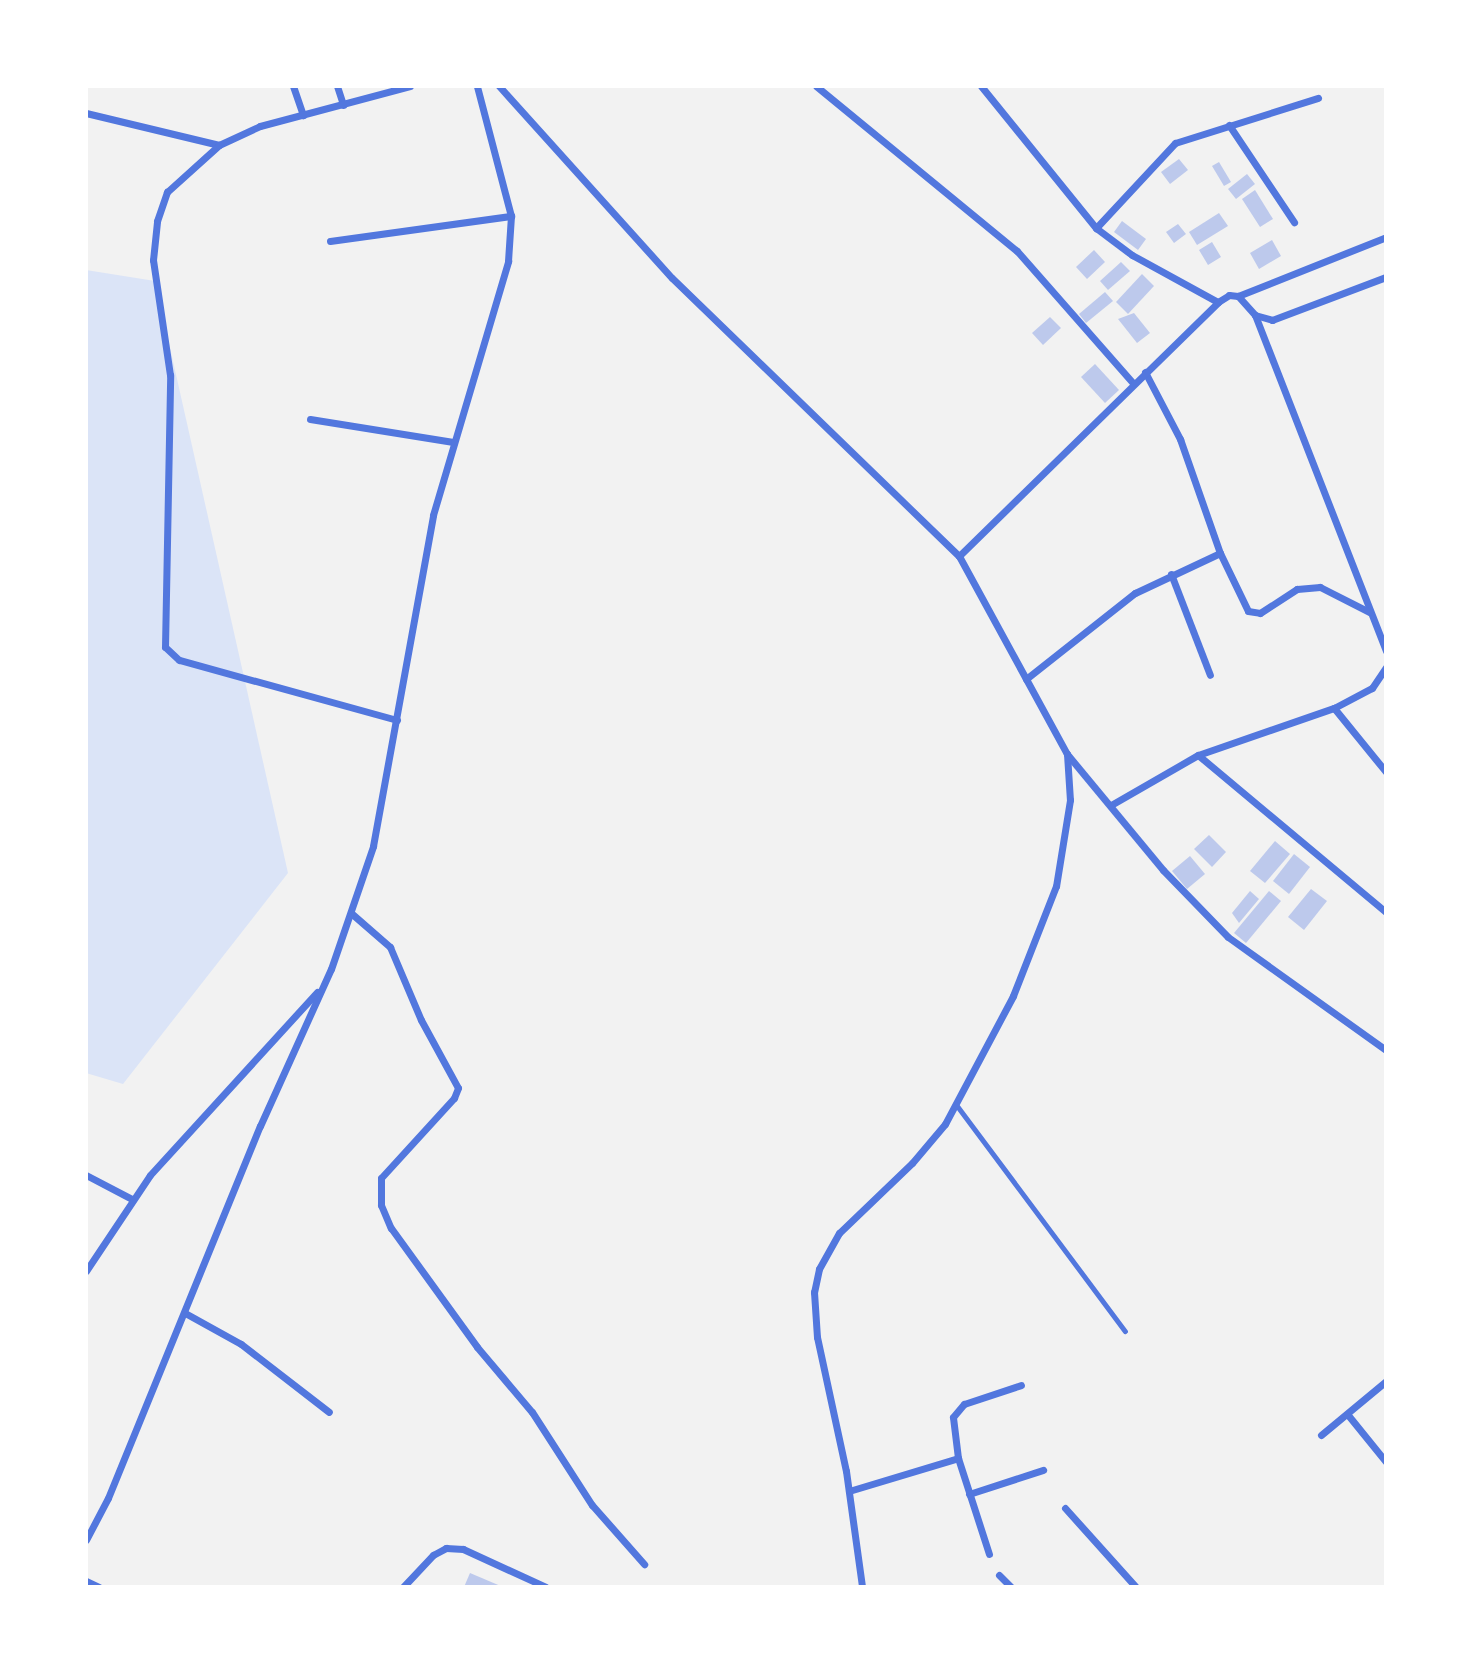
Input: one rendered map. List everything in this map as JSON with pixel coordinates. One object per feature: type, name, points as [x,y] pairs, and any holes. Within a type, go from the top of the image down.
[{"type":"street","points":[[293,86],[303,115]]},
{"type":"street","points":[[337,86],[343,105]]},
{"type":"street","points":[[397,720],[179,660],[165,647],[170,375],[153,244],[167,192],[219,145],[260,126],[343,105],[383,90],[410,86]]},
{"type":"street","points":[[86,1540],[323,986],[373,846],[426,548],[453,442],[508,261],[511,216],[477,86]]},
{"type":"street","points":[[499,86],[682,288],[959,556],[1067,754],[1163,870],[1228,937],[1386,1049]]},
{"type":"street","points":[[816,86],[1017,251],[1133,383]]},
{"type":"street","points":[[981,86],[1096,228],[1132,255],[1218,302]]},
{"type":"street","points":[[1096,228],[1175,143],[1318,98]]},
{"type":"street","points":[[86,113],[219,145]]},
{"type":"street","points":[[1229,125],[1294,222]]},
{"type":"street","points":[[330,241],[511,216]]},
{"type":"street","points":[[959,556],[1218,302],[1229,295],[1238,296],[1386,237]]},
{"type":"street","points":[[1255,315],[1272,320],[1386,277]]},
{"type":"street","points":[[1238,296],[1255,315],[1368,612],[1386,650]]},
{"type":"street","points":[[1145,372],[1180,439],[1220,553],[1244,606],[1254,614],[1297,589],[1320,587],[1368,612]]},
{"type":"street","points":[[310,419],[453,442]]},
{"type":"street","points":[[1026,679],[1097,619],[1171,574],[1220,553]]},
{"type":"street","points":[[1171,574],[1210,676]]},
{"type":"street","points":[[1111,805],[1198,755],[1334,708],[1372,688],[1386,667]]},
{"type":"street","points":[[1334,708],[1386,772]]},
{"type":"street","points":[[862,1587],[849,1491],[817,1337],[814,1292],[819,1269],[839,1234],[912,1163],[956,1104],[1013,996],[1056,886],[1070,800],[1067,754]]},
{"type":"street","points":[[1198,755],[1386,912]]},
{"type":"street","points":[[351,913],[390,947],[421,1020],[458,1088],[381,1178],[381,1205],[390,1228],[477,1347],[532,1412],[585,1496],[644,1564]]},
{"type":"street","points":[[86,1271],[132,1199],[323,986]]},
{"type":"street","points":[[86,1175],[132,1199]]},
{"type":"street","points":[[185,1313],[241,1344],[329,1412]]},
{"type":"street","points":[[1321,1435],[1386,1381]]},
{"type":"street","points":[[989,1553],[958,1458],[952,1427],[957,1409],[1020,1385]]},
{"type":"street","points":[[1348,1415],[1386,1462]]},
{"type":"street","points":[[849,1491],[958,1458]]},
{"type":"street","points":[[969,1494],[1043,1470]]},
{"type":"street","points":[[1065,1508],[1136,1587]]},
{"type":"street","points":[[403,1587],[433,1555],[446,1548],[463,1549],[546,1587]]},
{"type":"street","points":[[999,1575],[1011,1587]]},
{"type":"street","points":[[86,1581],[99,1587]]},
{"type":"lane","points":[[956,1104],[1125,1331]]},
{"type":"shaded area","points":[[86,270],[155,281],[288,873],[123,1084],[86,1073]]},
{"type":"building","points":[[1179,159],[1188,170],[1170,184],[1161,172]]},
{"type":"building","points":[[1219,162],[1231,182],[1224,186],[1212,166]]},
{"type":"building","points":[[1247,174],[1255,184],[1236,199],[1228,189]]},
{"type":"building","points":[[1255,190],[1273,219],[1260,227],[1242,199]]},
{"type":"building","points":[[1219,213],[1228,226],[1197,245],[1189,232]]},
{"type":"building","points":[[1122,221],[1146,239],[1138,250],[1114,232]]},
{"type":"building","points":[[1178,224],[1186,234],[1174,243],[1166,232]]},
{"type":"building","points":[[1272,240],[1281,256],[1259,269],[1250,253]]},
{"type":"building","points":[[1212,242],[1221,257],[1208,265],[1199,250]]},
{"type":"building","points":[[1094,250],[1105,262],[1087,279],[1076,267]]},
{"type":"building","points":[[1121,262],[1130,271],[1108,290],[1100,281]]},
{"type":"building","points":[[1142,274],[1154,286],[1128,314],[1116,302]]},
{"type":"building","points":[[1105,292],[1113,301],[1086,323],[1079,314]]},
{"type":"building","points":[[1134,313],[1150,333],[1137,343],[1118,319]]},
{"type":"building","points":[[1050,317],[1061,328],[1043,345],[1032,333]]},
{"type":"building","points":[[1095,364],[1119,390],[1105,403],[1081,377]]},
{"type":"building","points":[[1209,835],[1226,852],[1212,867],[1194,849]]},
{"type":"building","points":[[1275,841],[1290,854],[1265,883],[1250,871]]},
{"type":"building","points":[[1294,854],[1310,867],[1289,894],[1273,881]]},
{"type":"building","points":[[1190,856],[1205,874],[1187,889],[1172,871]]},
{"type":"building","points":[[1311,889],[1327,901],[1304,930],[1288,917]]},
{"type":"building","points":[[1250,891],[1259,899],[1239,923],[1232,913]]},
{"type":"building","points":[[1269,891],[1281,901],[1246,943],[1234,933]]},
{"type":"building","points":[[470,1573],[503,1587],[464,1587]]}]
